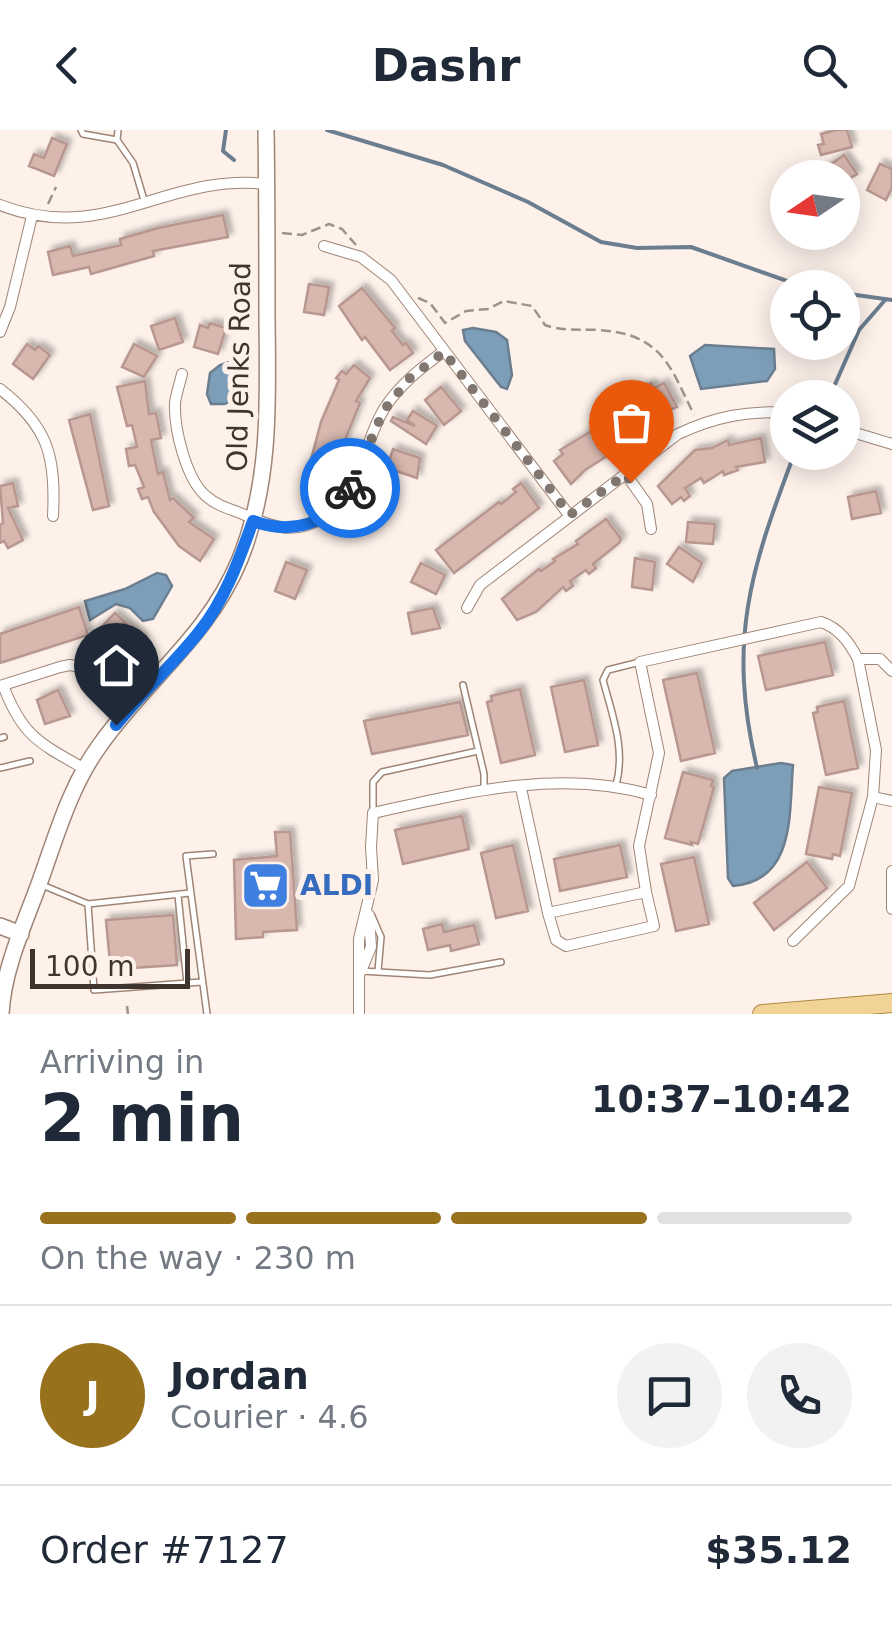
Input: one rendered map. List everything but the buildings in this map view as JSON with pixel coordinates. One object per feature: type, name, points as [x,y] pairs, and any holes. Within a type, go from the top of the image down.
[{"type":"main road","points":[[762,1014],[892,1003]]},
{"type":"street","name":"Old Jenks Road","points":[[1,1014],[1,1000],[20,934],[84,769],[132,704],[199,632],[223,595],[253,521],[266,451],[266,130]]},
{"type":"street","points":[[0,205],[32,216],[81,219],[200,186],[227,182],[266,184]]},
{"type":"street","points":[[0,332],[10,308],[32,216]]},
{"type":"street","points":[[324,246],[360,256],[381,270],[570,515]]},
{"type":"street","points":[[182,374],[176,410],[191,477],[215,503],[253,521],[287,528],[307,525],[329,514],[346,497],[377,421],[393,396],[444,352]]},
{"type":"street","points":[[0,388],[26,408],[46,442],[54,516]]},
{"type":"street","points":[[468,608],[480,585],[678,434],[740,413],[770,414]]},
{"type":"street","points":[[860,434],[892,444]]},
{"type":"street","points":[[626,474],[646,504],[651,529]]},
{"type":"street","points":[[521,788],[556,940],[566,946],[654,926],[640,846],[659,753],[640,662],[821,622],[832,626],[858,659],[876,750],[873,796],[849,886],[793,941]]},
{"type":"street","points":[[858,659],[880,659],[892,670]]},
{"type":"street","points":[[84,769],[25,730],[1,686],[70,665],[90,670]]},
{"type":"street","points":[[359,1014],[360,972],[370,948],[373,814],[484,789],[584,782],[616,785],[651,795]]},
{"type":"street","points":[[873,796],[892,800]]},
{"type":"street","points":[[892,871],[892,910]]},
{"type":"street","points":[[548,913],[646,892]]},
{"type":"street","points":[[0,926],[20,934]]},
{"type":"lane","points":[[82,130],[84,134],[117,140]]},
{"type":"lane","points":[[118,130],[117,140],[133,163],[145,204]]},
{"type":"lane","points":[[616,785],[620,752],[603,680],[608,670],[640,662]]},
{"type":"lane","points":[[462,685],[484,789]]},
{"type":"lane","points":[[373,814],[373,782],[382,772],[478,751]]},
{"type":"lane","points":[[0,768],[30,761]]},
{"type":"lane","points":[[205,1013],[186,856],[213,854]]},
{"type":"lane","points":[[39,884],[88,904],[190,894]]},
{"type":"lane","points":[[178,894],[187,983]]},
{"type":"lane","points":[[88,904],[94,990],[201,982]]},
{"type":"lane","points":[[368,909],[381,937],[378,971]]},
{"type":"lane","points":[[360,972],[430,975],[501,962]]},
{"type":"path","points":[[47,206],[56,186]]},
{"type":"path","points":[[508,301],[532,306],[544,325],[551,328],[622,334],[658,350],[694,416],[704,412]]},
{"type":"path","points":[[127,1006],[128,1014]]},
{"type":"water","points":[[463,330],[496,332],[507,340],[512,375],[507,389],[501,387],[465,341]]},
{"type":"water","points":[[705,345],[770,349],[775,369],[767,381],[701,389],[690,356]]},
{"type":"water","points":[[235,360],[236,398],[225,404],[211,404],[207,394],[210,373]]},
{"type":"water","points":[[157,573],[166,575],[172,586],[153,619],[143,621],[130,608],[116,604],[90,620],[85,601],[125,589]]},
{"type":"water","points":[[781,763],[793,765],[789,823],[779,858],[754,881],[733,886],[728,878],[724,778],[732,771]]},
{"type":"waterway","points":[[226,130],[223,151],[234,160]]},
{"type":"waterway","points":[[327,130],[443,165],[528,202],[601,242],[637,248],[691,247],[770,275]]},
{"type":"waterway","points":[[860,296],[892,300]]},
{"type":"waterway","points":[[837,380],[859,330],[886,299]]},
{"type":"waterway","points":[[757,768],[748,723],[744,644],[755,571],[789,470]]},
{"type":"way so far","points":[[350,488],[393,396],[444,352],[570,515],[626,474],[631,482]]},
{"type":"place","name":"ALDI","points":[[265,885]]},
{"type":"route","points":[[116,725],[212,614],[253,521],[277,528],[307,525],[329,514],[350,488]]}]
